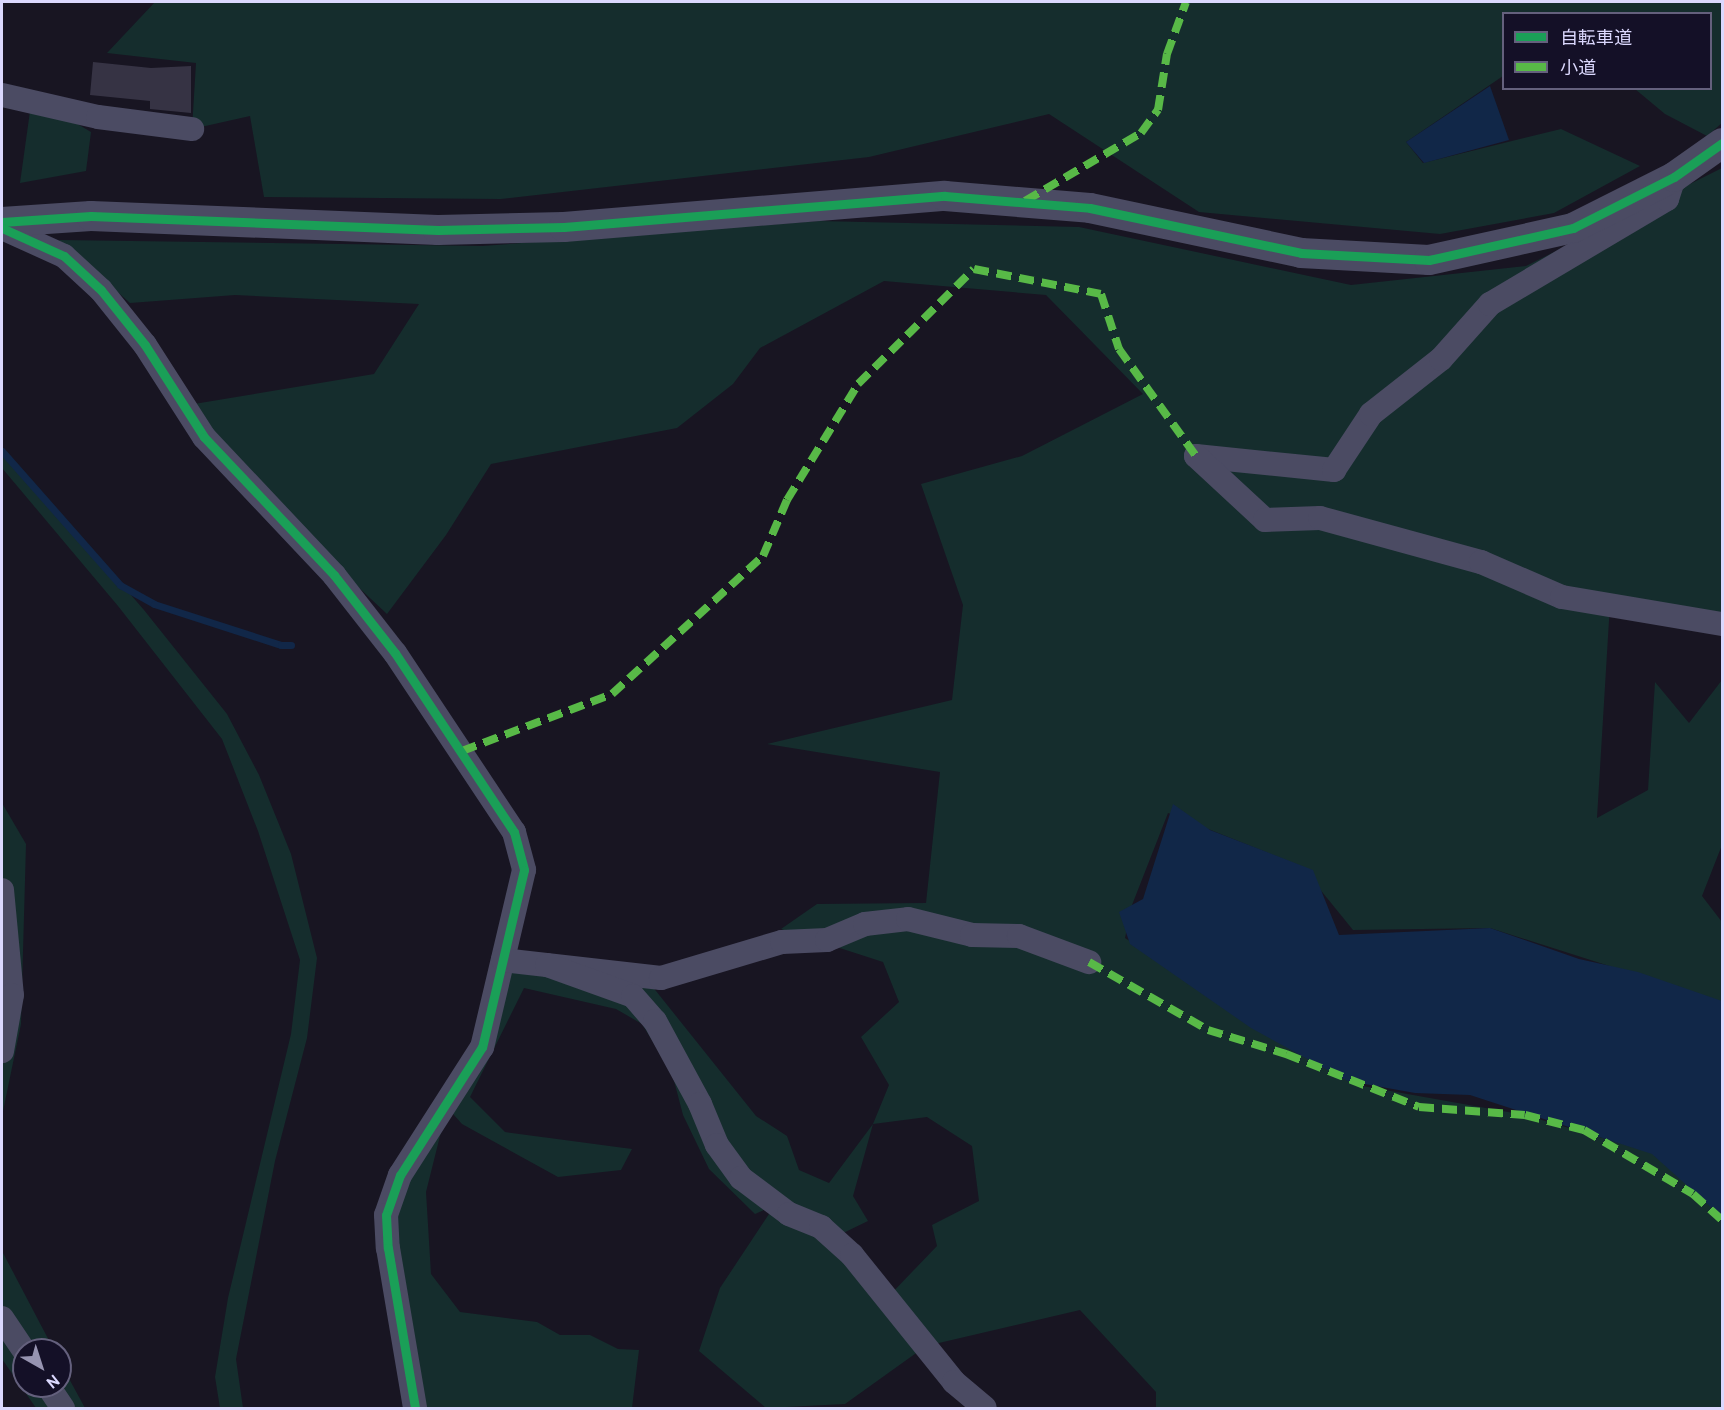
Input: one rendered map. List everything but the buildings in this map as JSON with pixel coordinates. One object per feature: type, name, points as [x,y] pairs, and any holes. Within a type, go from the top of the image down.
[{"type":"street","points":[[2,95],[98,117],[192,129]]},
{"type":"street","points":[[2,222],[91,216],[438,230],[564,227],[945,196],[1090,208],[1301,253],[1429,260],[1573,228],[1674,177],[1722,143]]},
{"type":"street","points":[[1674,177],[1667,200],[1490,304],[1441,359],[1371,414],[1334,470],[1196,456],[1265,520],[1320,518],[1481,562],[1562,597],[1722,624]]},
{"type":"street","points":[[2,228],[64,256],[101,290],[145,345],[204,437],[333,574],[402,662],[514,832],[525,870],[482,1047],[400,1174],[386,1215],[411,1406]]},
{"type":"street","points":[[2,890],[12,995],[2,1050]]},
{"type":"street","points":[[503,960],[661,978],[782,942],[827,940],[865,924],[908,919],[972,935],[1019,936],[1089,963]]},
{"type":"street","points":[[547,965],[633,996],[655,1021],[700,1104],[717,1145],[741,1178],[789,1214],[820,1227],[852,1255],[954,1382],[986,1408]]},
{"type":"street","points":[[2,1318],[15,1338]]},
{"type":"green space","points":[[155,2],[1722,2],[1722,123],[1707,136],[1665,114],[1636,90],[1712,90],[1712,12],[1502,12],[1502,77],[1406,142],[1423,163],[1561,129],[1640,166],[1554,213],[1440,234],[1199,212],[1049,114],[869,157],[501,199],[264,197],[250,116],[192,129],[196,63],[107,53]]},
{"type":"green space","points":[[31,104],[59,113],[91,132],[86,171],[20,183]]},
{"type":"green space","points":[[1722,168],[1722,629],[1610,604],[1597,818],[1648,790],[1655,682],[1689,723],[1722,680],[1722,845],[1702,896],[1722,922],[1722,1002],[1490,928],[1353,930],[1301,866],[1168,813],[1132,905],[1125,938],[1357,1085],[1525,1115],[1664,1156],[1722,1211],[1722,1408],[1156,1408],[1156,1392],[1080,1310],[926,1346],[845,1404],[766,1408],[699,1351],[720,1288],[775,1205],[755,1214],[709,1169],[683,1115],[672,1073],[642,1024],[616,1009],[524,988],[470,1097],[505,1132],[632,1149],[621,1170],[558,1177],[462,1124],[445,1105],[509,961],[644,976],[756,1116],[787,1136],[799,1170],[829,1183],[873,1124],[889,1085],[861,1037],[899,1002],[883,962],[781,929],[817,904],[926,903],[940,772],[767,744],[952,700],[963,605],[921,484],[1022,456],[1143,394],[1046,295],[884,281],[760,348],[733,384],[677,428],[491,464],[446,535],[387,614],[244,480],[194,404],[374,374],[419,304],[235,295],[130,303],[59,240],[482,246],[819,221],[1079,227],[1351,285],[1526,266]],"holes":[[[927,1117],[972,1146],[979,1201],[932,1225],[937,1246],[887,1298],[837,1236],[868,1221],[853,1196],[873,1124]]]},
{"type":"green space","points":[[2,447],[144,610],[227,714],[259,775],[291,854],[317,958],[307,1038],[275,1161],[236,1359],[243,1408],[220,1408],[215,1377],[228,1298],[291,1034],[300,960],[258,831],[222,739],[118,606],[2,468]]},
{"type":"green space","points":[[2,803],[26,844],[21,1024],[2,1116]]},
{"type":"green space","points":[[443,1124],[426,1192],[431,1274],[460,1312],[537,1322],[560,1335],[590,1335],[618,1349],[639,1350],[632,1408],[419,1408],[393,1235],[404,1176]]},
{"type":"green space","points":[[2,1251],[48,1338],[12,1338],[12,1373],[2,1359]]},
{"type":"green space","points":[[72,1384],[85,1408],[36,1408],[29,1398],[72,1398]]},
{"type":"water","points":[[1490,86],[1509,140],[1424,163],[1406,142]]},
{"type":"water","points":[[1173,804],[1210,830],[1313,870],[1339,935],[1490,928],[1579,959],[1638,972],[1722,1001],[1722,1217],[1652,1154],[1470,1095],[1415,1093],[1348,1081],[1251,1028],[1130,944],[1119,912],[1143,899]]},
{"type":"waterway","points":[[2,451],[120,585],[154,604],[281,645],[291,645]]},
{"type":"marked path","points":[[1025,201],[1141,133],[1158,110],[1167,54],[1186,2]]},
{"type":"marked path","points":[[462,751],[612,694],[763,556],[787,500],[858,384],[974,269],[1101,294],[1119,349],[1196,456]]},
{"type":"marked path","points":[[1089,962],[1208,1030],[1286,1054],[1419,1107],[1525,1115],[1584,1130],[1693,1194],[1722,1220]]},
{"type":"cycle path","points":[[2,222],[91,216],[438,230],[564,227],[945,196],[1090,208],[1301,253],[1429,260],[1573,228],[1674,177],[1722,143]]},
{"type":"cycle path","points":[[2,228],[64,256],[101,290],[145,345],[204,437],[334,575],[395,653],[514,832],[524,870],[482,1047],[400,1175],[386,1215],[388,1248],[415,1408]]}]
